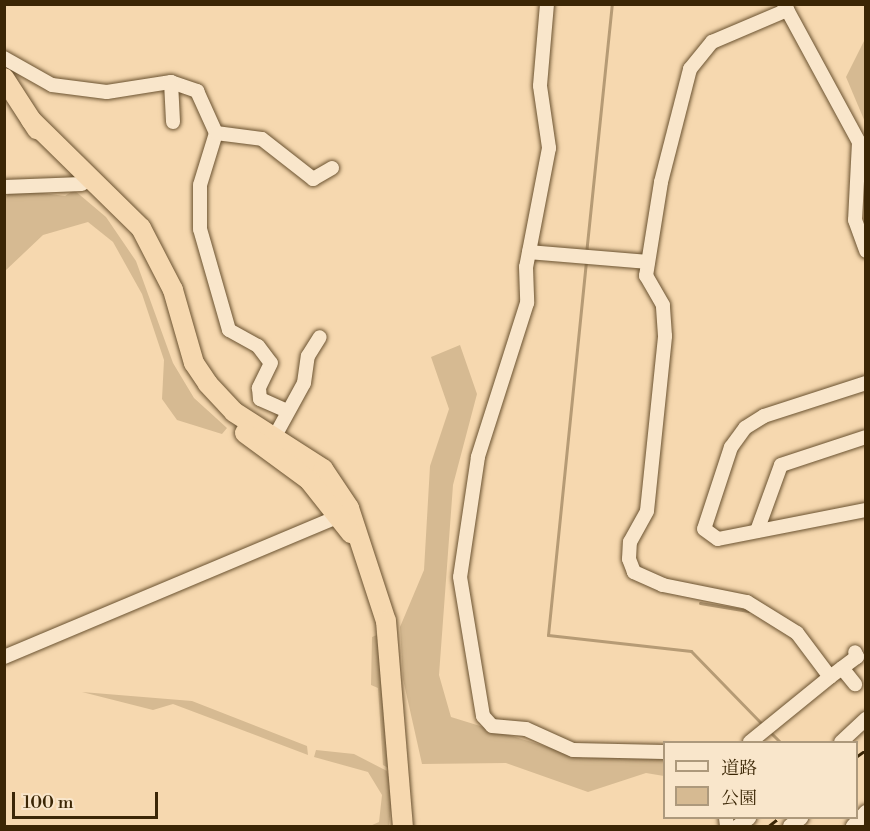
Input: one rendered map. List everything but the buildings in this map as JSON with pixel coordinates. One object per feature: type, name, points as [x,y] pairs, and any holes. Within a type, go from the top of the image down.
[{"type":"highway","points":[[4,78],[31,120],[144,256],[187,369],[204,395],[322,494]]},
{"type":"highway","points":[[31,120],[141,228],[173,290],[194,363],[208,384],[234,412],[282,439],[323,469],[357,528],[382,601],[403,774],[403,826]]},
{"type":"highway","points":[[282,439],[278,448],[322,494],[339,516],[382,601]]},
{"type":"highway","points":[[282,439],[334,492],[341,505],[339,516]]},
{"type":"highway","points":[[339,516],[357,528]]},
{"type":"street","points":[[547,4],[540,86],[549,148],[529,252],[525,314],[482,438],[460,566],[483,716],[492,726],[526,729],[573,750],[663,753]]},
{"type":"street","points":[[830,677],[797,633],[747,602],[663,585],[631,567],[630,542],[647,511],[665,336],[663,305],[646,282],[661,182],[694,59],[723,35],[785,7],[853,130],[863,155],[855,220],[866,251]]},
{"type":"street","points":[[4,58],[52,85],[107,92],[171,82],[197,91],[216,132],[200,185],[200,229],[229,330],[258,346],[271,363],[259,388],[260,399],[286,411]]},
{"type":"street","points":[[171,82],[173,122]]},
{"type":"street","points":[[216,132],[262,140],[313,179],[332,168]]},
{"type":"street","points":[[4,187],[82,184]]},
{"type":"street","points":[[529,252],[648,262]]},
{"type":"street","points":[[282,439],[286,411],[304,383],[308,356],[320,337]]},
{"type":"street","points":[[866,384],[764,416],[738,436],[704,529],[712,539],[866,510]]},
{"type":"street","points":[[757,531],[781,465],[866,437]]},
{"type":"street","points":[[4,657],[339,516]]},
{"type":"street","points":[[751,741],[857,657],[855,652]]},
{"type":"street","points":[[842,668],[855,684]]},
{"type":"street","points":[[843,741],[866,719]]},
{"type":"street","points":[[852,826],[866,812]]},
{"type":"green space","points":[[865,39],[865,122],[846,77]]},
{"type":"green space","points":[[13,189],[65,196],[74,190],[106,217],[136,261],[173,363],[194,398],[227,428],[222,434],[177,420],[162,399],[164,360],[142,294],[113,242],[88,222],[43,235],[5,271],[5,198]]},
{"type":"green space","points":[[460,345],[477,394],[453,485],[439,675],[451,717],[583,758],[663,754],[663,776],[646,773],[588,792],[506,763],[422,764],[403,679],[400,627],[424,570],[430,466],[449,409],[431,357]]},
{"type":"green space","points":[[377,635],[390,769],[383,765],[378,688],[371,685],[372,637]]},
{"type":"green space","points":[[82,692],[192,701],[307,746],[308,755],[173,704],[153,710]]},
{"type":"green space","points":[[316,750],[354,754],[387,771],[393,789],[389,826],[370,826],[379,822],[382,795],[368,772],[314,757]]},
{"type":"waterway","points":[[586,254],[612,4]]},
{"type":"waterway","points":[[586,261],[548,635],[691,651],[764,726]]},
{"type":"waterway","points":[[700,603],[748,611]]},
{"type":"waterway","points":[[769,731],[779,741]]},
{"type":"railway","points":[[858,756],[866,750]]},
{"type":"railway","points":[[769,826],[778,819]]}]
